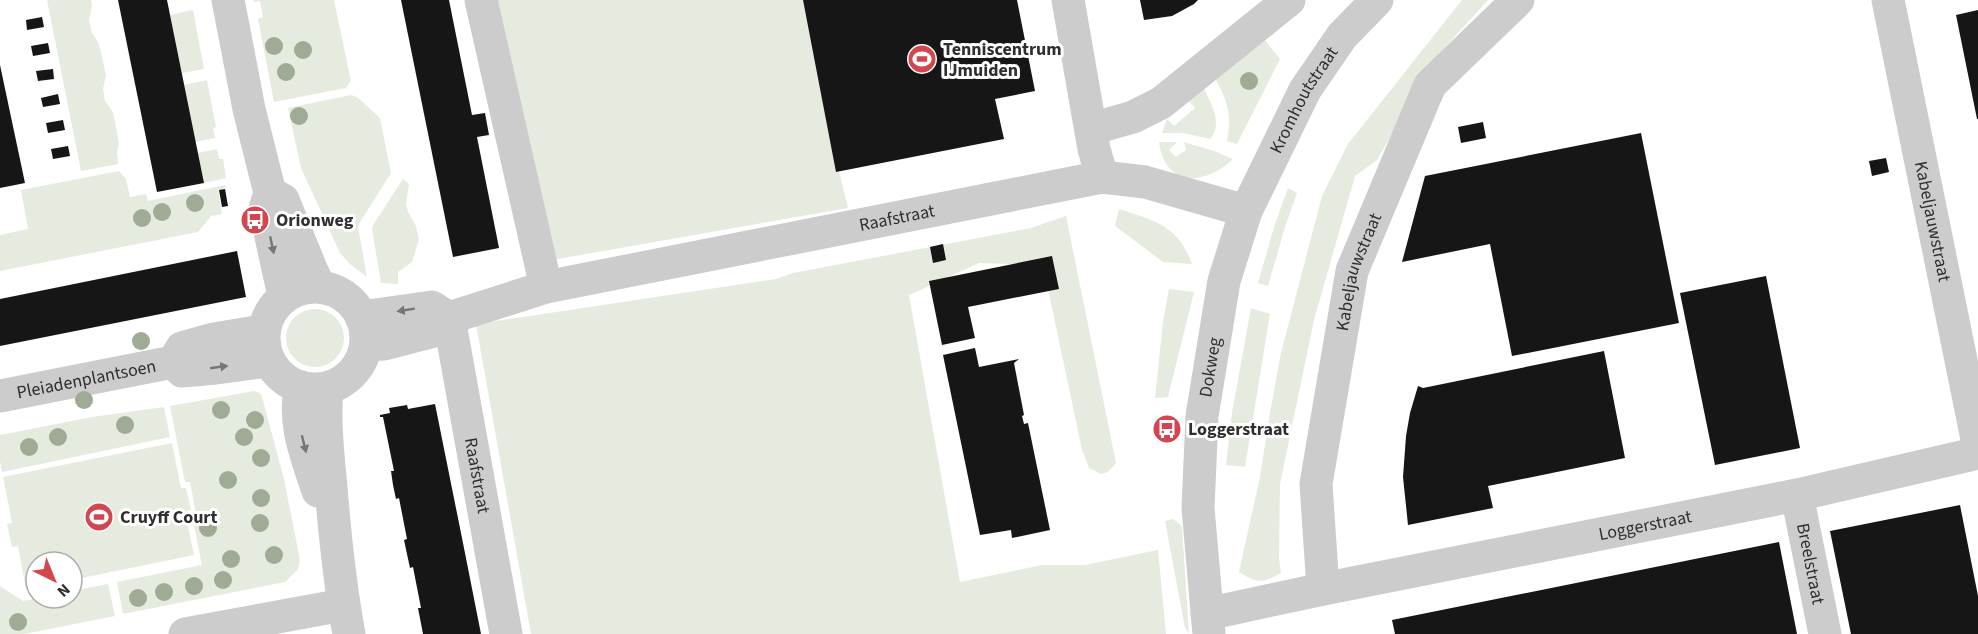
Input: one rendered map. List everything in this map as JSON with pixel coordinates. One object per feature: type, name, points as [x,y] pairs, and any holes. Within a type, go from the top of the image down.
[{"type":"street","points":[[228,0],[249,109],[270,193],[265,209],[284,296]]},
{"type":"street","points":[[481,0],[546,287]]},
{"type":"street","points":[[1068,0],[1102,177]]},
{"type":"street","points":[[1091,129],[1133,117],[1161,103],[1289,0]]},
{"type":"street","name":"Kromhoutstraat","points":[[1246,211],[1305,90],[1342,36],[1377,0]]},
{"type":"street","name":"Kabeljauwstraat","points":[[1323,589],[1316,484],[1352,272],[1430,85],[1518,0]]},
{"type":"street","name":"Kabeljauwstraat","points":[[1888,0],[1978,444]]},
{"type":"street","name":"Raafstraat","points":[[506,634],[449,318],[546,287],[1102,177],[1145,182],[1246,211]]},
{"type":"street","points":[[270,193],[283,200],[319,286]]},
{"type":"street","name":"Dokweg","points":[[1208,624],[1198,508],[1202,416],[1224,281],[1246,211]]},
{"type":"street","points":[[319,286],[338,292],[348,299],[363,331],[358,366],[351,375],[340,384],[314,387],[284,379],[266,346],[268,314],[284,296],[296,289],[319,286]]},
{"type":"street","points":[[363,331],[432,307],[449,318]]},
{"type":"street","name":"Pleiadenplantsoen","points":[[0,396],[173,362],[182,348],[214,339],[266,346]]},
{"type":"street","points":[[185,634],[346,620],[336,550],[326,404],[314,387]]},
{"type":"street","name":"Loggerstraat","points":[[1208,624],[1323,589],[1797,495],[1978,453]]},
{"type":"street","name":"Breelstraat","points":[[1797,495],[1825,634]]},
{"type":"shaded area","points":[[47,0],[91,0],[89,21],[92,33],[99,44],[106,75],[103,89],[105,101],[113,112],[119,144],[118,164],[81,171]]},
{"type":"shaded area","points":[[254,0],[334,0],[351,81],[346,88],[274,102],[258,19],[263,17],[260,1],[254,2]]},
{"type":"shaded area","points":[[497,0],[803,0],[848,208],[552,260]]},
{"type":"shaded area","points":[[1462,0],[1488,0],[1438,55],[1377,160],[1355,176],[1314,320],[1280,484],[1279,559],[1281,573],[1269,579],[1255,580],[1239,572],[1260,477],[1281,353],[1322,196],[1348,144]]},
{"type":"shaded area","points":[[193,10],[204,69],[182,73],[170,15]]},
{"type":"shaded area","points":[[1264,39],[1280,59],[1237,144],[1227,141],[1228,108],[1215,78]]},
{"type":"shaded area","points":[[207,80],[216,127],[213,128],[215,138],[195,142],[184,85]]},
{"type":"shaded area","points":[[1204,89],[1216,121],[1214,133],[1210,139],[1183,133],[1162,133],[1167,119],[1174,126],[1195,108],[1189,101]]},
{"type":"shaded area","points":[[351,95],[357,97],[380,118],[391,173],[358,227],[367,277],[340,253],[301,168],[288,108]]},
{"type":"shaded area","points":[[1159,142],[1177,142],[1169,150],[1176,157],[1186,150],[1184,142],[1233,159],[1210,174],[1199,178],[1188,178],[1178,175],[1169,168]]},
{"type":"shaded area","points":[[217,149],[219,159],[223,159],[226,178],[204,183],[198,153]]},
{"type":"shaded area","points":[[119,171],[126,179],[130,197],[146,194],[148,201],[225,185],[226,188],[218,190],[222,214],[211,216],[198,232],[0,271],[0,235],[28,229],[21,190]]},
{"type":"shaded area","points":[[403,179],[409,184],[406,204],[419,239],[412,262],[398,272],[398,284],[381,283],[372,229]]},
{"type":"shaded area","points":[[1288,188],[1297,193],[1268,286],[1258,283]]},
{"type":"shaded area","points":[[1119,209],[1164,226],[1180,241],[1192,264],[1163,262],[1115,226]]},
{"type":"shaded area","points":[[1066,216],[1116,463],[1108,472],[1101,474],[1089,468],[1082,450],[1043,265],[979,263],[909,295],[960,582],[1042,565],[1085,565],[1158,550],[1166,634],[531,634],[476,324],[776,279],[793,273],[1031,228]]},
{"type":"shaded area","points":[[1169,289],[1194,292],[1168,397],[1155,398],[1163,322]]},
{"type":"shaded area","points":[[1251,308],[1270,314],[1245,467],[1226,465],[1232,413]]},
{"type":"shaded area","points":[[315,309],[326,311],[339,322],[344,338],[342,349],[331,362],[315,367],[304,365],[291,354],[286,338],[288,327],[299,314]]},
{"type":"shaded area","points":[[254,391],[260,393],[262,397],[284,479],[300,560],[298,569],[285,582],[123,614],[117,582],[202,565],[192,516],[196,514],[190,482],[185,482],[170,406]]},
{"type":"shaded area","points":[[164,407],[170,437],[2,472],[0,435],[92,417]]},
{"type":"shaded area","name":"Cruyff Court","points":[[172,443],[181,488],[186,488],[191,510],[185,511],[194,555],[84,578],[84,550],[24,550],[24,578],[18,546],[12,547],[7,524],[12,523],[3,477]]},
{"type":"shaded area","points":[[1173,519],[1182,526],[1189,634],[1185,628],[1165,521]]},
{"type":"shaded area","points":[[108,584],[115,616],[24,634],[0,634],[0,586],[24,601],[24,610],[84,610],[84,589]]},
{"type":"building","points":[[118,0],[167,0],[204,183],[157,192]]},
{"type":"building","points":[[401,0],[449,0],[472,115],[485,113],[489,135],[477,137],[499,248],[453,257]]},
{"type":"building","name":"Tenniscentrum IJmuiden","points":[[803,0],[1017,0],[1035,91],[995,99],[1004,139],[836,172]]},
{"type":"building","points":[[1140,0],[1198,0],[1172,16],[1144,20]]},
{"type":"building","points":[[1978,10],[1978,119],[1977,119],[1956,15]]},
{"type":"building","points":[[42,17],[44,27],[27,30],[26,20]]},
{"type":"building","points":[[48,43],[50,53],[33,56],[31,46]]},
{"type":"building","points":[[0,65],[25,183],[0,188]]},
{"type":"building","points":[[53,69],[54,79],[38,81],[36,71]]},
{"type":"building","points":[[58,94],[60,104],[43,107],[41,98]]},
{"type":"building","points":[[63,120],[65,130],[48,133],[46,123]]},
{"type":"building","points":[[1483,122],[1486,138],[1461,143],[1458,127]]},
{"type":"building","points":[[1641,133],[1679,323],[1512,356],[1490,244],[1402,262],[1425,176]]},
{"type":"building","points":[[68,146],[70,156],[53,159],[51,149]]},
{"type":"building","points":[[1886,158],[1889,172],[1872,176],[1869,161]]},
{"type":"building","points":[[225,189],[228,206],[222,207],[219,190]]},
{"type":"building","points":[[943,244],[946,260],[933,263],[930,247]]},
{"type":"building","points":[[237,251],[246,297],[0,346],[0,299]]},
{"type":"building","points":[[1052,256],[1059,289],[968,307],[975,338],[942,345],[929,281]]},
{"type":"building","points":[[1766,276],[1800,448],[1715,465],[1680,293]]},
{"type":"building","points":[[975,348],[979,367],[1019,359],[1014,363],[1024,415],[1022,416],[1024,424],[1028,423],[1050,530],[1012,538],[1011,530],[980,535],[943,355]]},
{"type":"building","points":[[1604,351],[1625,458],[1488,486],[1493,508],[1408,525],[1403,477],[1406,436],[1418,386],[1423,388]]},
{"type":"building","points":[[435,404],[481,634],[423,634],[418,608],[421,608],[413,567],[410,568],[399,498],[396,499],[393,485],[391,471],[394,471],[383,417],[380,415],[390,413],[389,408],[407,405],[408,409]]},
{"type":"building","points":[[1960,505],[1978,596],[1978,634],[1851,634],[1830,531]]},
{"type":"building","points":[[1779,542],[1797,634],[1395,634],[1392,620]]},
{"type":"place","name":"Tenniscentrum IJmuiden","points":[[922,59]]},
{"type":"place","name":"Orionweg","points":[[255,220]]},
{"type":"place","name":"Loggerstraat","points":[[1167,429]]},
{"type":"place","name":"Cruyff Court","points":[[99,517]]}]
